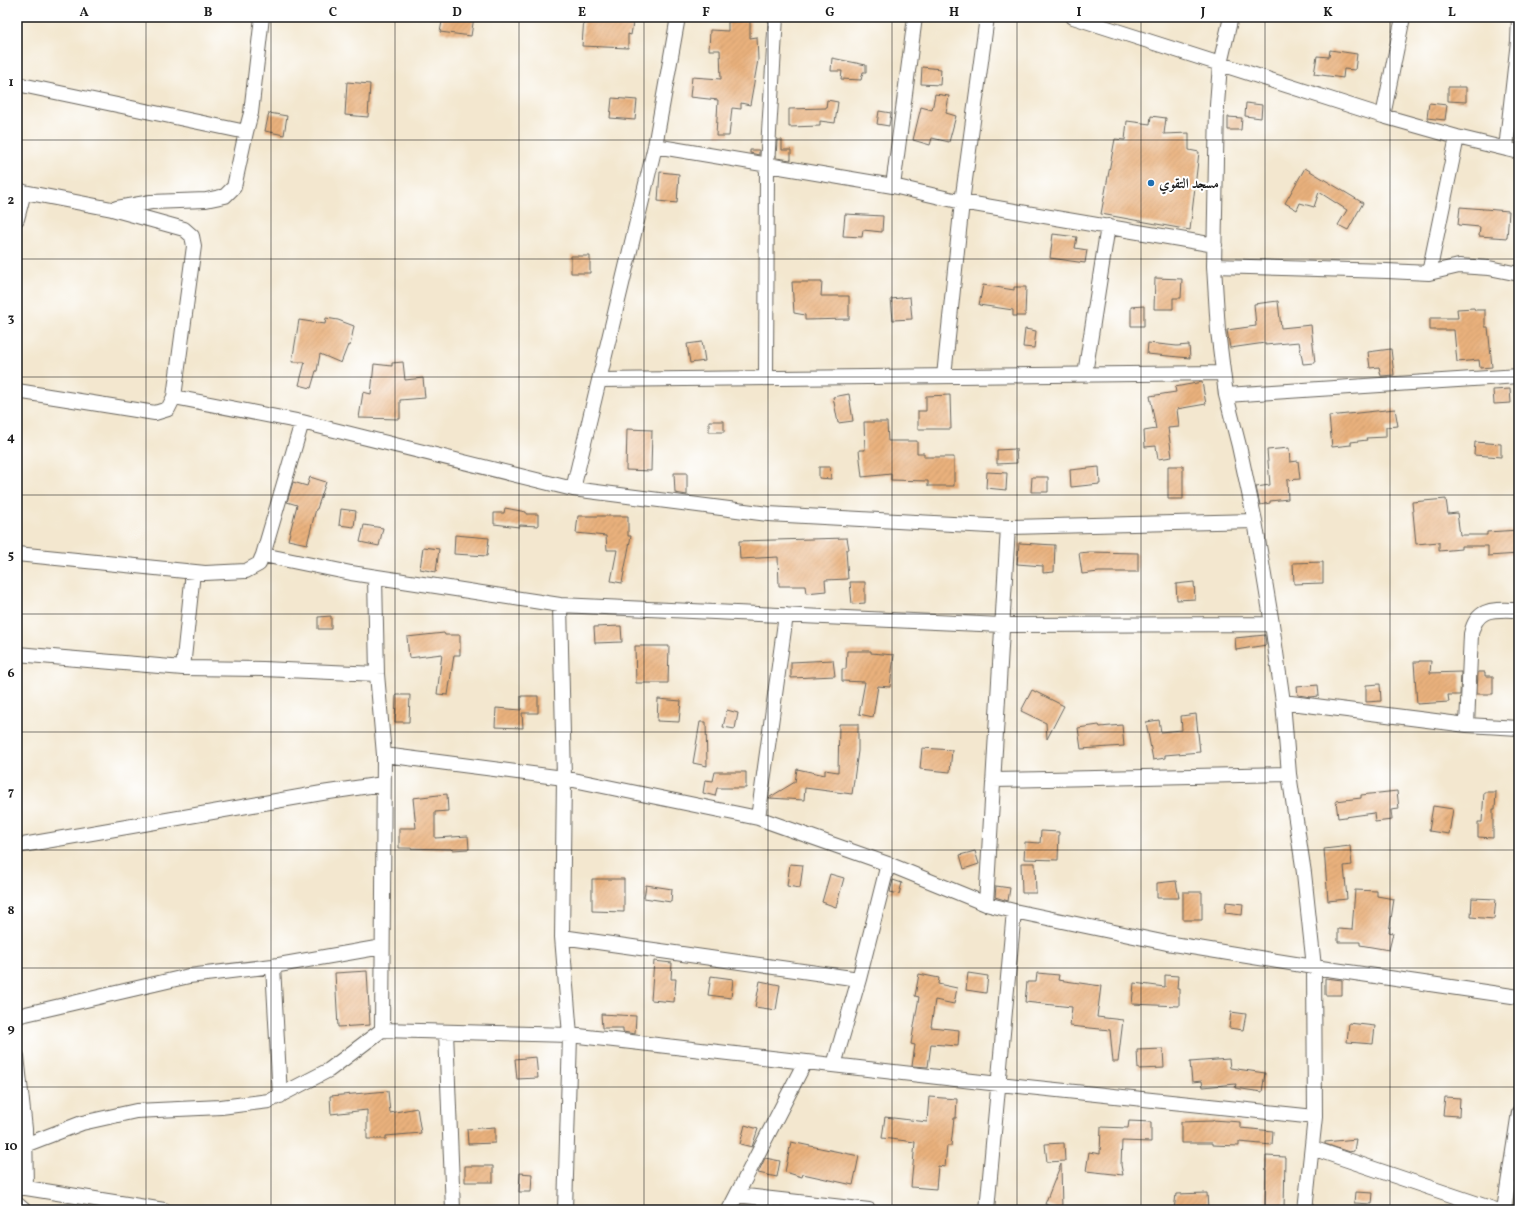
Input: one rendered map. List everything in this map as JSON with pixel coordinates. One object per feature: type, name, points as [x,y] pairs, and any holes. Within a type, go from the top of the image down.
[{"type":"street","points":[[112,209],[151,202],[206,200],[225,196],[234,187],[251,113],[262,17]]},
{"type":"street","points":[[573,489],[655,146],[678,17]]},
{"type":"street","points":[[766,378],[767,165],[776,17]]},
{"type":"street","points":[[893,186],[914,17]]},
{"type":"street","points":[[944,376],[962,202],[987,17]]},
{"type":"street","points":[[1073,17],[1383,116],[1457,137],[1512,150],[1519,17]]},
{"type":"street","points":[[1231,17],[1220,64],[1217,105],[1214,266],[1218,331],[1222,373],[1226,395],[1255,521],[1272,624],[1283,702],[1289,774],[1304,873],[1314,967],[1315,1117],[1305,1210]]},
{"type":"street","points":[[1383,116],[1403,17]]},
{"type":"street","points":[[17,84],[246,132]]},
{"type":"street","points":[[1429,273],[1457,137]]},
{"type":"street","points":[[655,146],[893,186],[962,202],[1215,245]]},
{"type":"street","points":[[17,219],[21,191],[112,209],[184,228],[192,236],[194,246],[174,397],[168,409],[156,413],[17,391]]},
{"type":"street","points":[[1085,374],[1108,226]]},
{"type":"street","points":[[1214,266],[1387,270],[1429,273],[1459,266],[1489,268],[1519,274]]},
{"type":"street","points":[[600,380],[1222,373]]},
{"type":"street","points":[[1226,395],[1519,376]]},
{"type":"street","points":[[174,397],[302,422],[573,489],[768,514],[1008,527],[1255,521]]},
{"type":"street","points":[[17,554],[205,573],[246,571],[259,564],[263,555],[302,422]]},
{"type":"street","points":[[986,904],[1008,527]]},
{"type":"street","points":[[263,555],[375,577],[560,605],[1002,625],[1272,624]]},
{"type":"street","points":[[183,668],[193,572]]},
{"type":"street","points":[[375,577],[377,674],[384,755],[382,1030]]},
{"type":"street","points":[[560,605],[564,778],[562,937],[570,1035],[565,1210]]},
{"type":"street","points":[[1467,725],[1471,634],[1473,623],[1480,615],[1495,610],[1519,610]]},
{"type":"street","points":[[758,818],[786,615]]},
{"type":"street","points":[[17,654],[183,668],[263,669],[377,674]]},
{"type":"street","points":[[1283,702],[1467,725],[1519,728]]},
{"type":"street","points":[[384,755],[564,778],[758,818],[888,864],[986,904],[1167,944],[1519,997]]},
{"type":"street","points":[[993,780],[1289,774]]},
{"type":"street","points":[[17,846],[322,793],[383,784]]},
{"type":"street","points":[[834,1065],[859,979],[888,864]]},
{"type":"street","points":[[987,1210],[1014,911]]},
{"type":"street","points":[[562,937],[859,979]]},
{"type":"street","points":[[17,1016],[190,976],[273,966],[382,947]]},
{"type":"street","points":[[273,966],[280,1096]]},
{"type":"street","points":[[25,1145],[82,1123],[136,1111],[220,1107],[269,1101],[329,1070],[382,1030],[570,1035],[999,1084],[1315,1117]]},
{"type":"street","points":[[446,1032],[453,1210]]},
{"type":"street","points":[[17,1056],[21,1128],[25,1145],[22,1188],[164,1210]]},
{"type":"street","points":[[729,1210],[805,1062]]},
{"type":"street","points":[[1504,1210],[1519,1112]]},
{"type":"street","points":[[1312,1148],[1496,1210]]},
{"type":"street","points":[[737,1195],[869,1210]]},
{"type":"street","points":[[17,1204],[24,1210]]},
{"type":"building","points":[[443,17],[474,17],[471,36],[440,32]]},
{"type":"building","points":[[584,17],[634,17],[631,35],[628,34],[628,48],[582,46]]},
{"type":"building","points":[[750,21],[750,38],[757,37],[758,60],[750,105],[741,103],[741,109],[732,108],[729,136],[716,136],[718,100],[690,97],[692,77],[721,79],[720,50],[709,50],[710,30],[728,31],[728,22]]},
{"type":"building","points":[[1330,50],[1357,54],[1355,70],[1344,69],[1343,78],[1314,74],[1317,56],[1329,57]]},
{"type":"building","points":[[832,58],[866,65],[866,72],[863,72],[861,80],[841,79],[842,71],[831,71]]},
{"type":"building","points":[[922,67],[941,69],[940,85],[921,84]]},
{"type":"building","points":[[347,82],[370,84],[368,117],[345,115]]},
{"type":"building","points":[[1448,87],[1466,87],[1466,102],[1448,101]]},
{"type":"building","points":[[935,94],[949,96],[946,113],[956,116],[949,142],[932,138],[930,145],[913,140],[921,107],[932,110]]},
{"type":"building","points":[[612,98],[637,100],[635,120],[610,118]]},
{"type":"building","points":[[827,100],[838,102],[835,123],[820,121],[820,126],[789,127],[789,109],[826,108]]},
{"type":"building","points":[[1246,103],[1262,105],[1261,118],[1245,116]]},
{"type":"building","points":[[1429,103],[1447,105],[1445,120],[1427,118]]},
{"type":"building","points":[[879,111],[891,113],[889,126],[877,124]]},
{"type":"building","points":[[269,113],[287,116],[284,135],[265,131]]},
{"type":"building","name":"مسجد التقوي","points":[[1151,116],[1166,118],[1164,134],[1189,133],[1189,150],[1199,152],[1190,230],[1101,214],[1115,139],[1125,140],[1127,121],[1150,124]]},
{"type":"building","points":[[1228,117],[1242,118],[1241,130],[1228,130]]},
{"type":"building","points":[[777,140],[782,140],[782,150],[791,150],[791,160],[776,158]]},
{"type":"building","points":[[750,150],[759,150],[759,155],[750,153]]},
{"type":"building","points":[[1305,168],[1363,203],[1348,230],[1338,225],[1347,210],[1319,192],[1314,207],[1300,203],[1297,210],[1285,203]]},
{"type":"building","points":[[660,172],[679,174],[677,203],[658,201]]},
{"type":"building","points":[[1460,207],[1509,211],[1507,238],[1479,236],[1480,227],[1458,225]]},
{"type":"building","points":[[845,214],[883,216],[882,232],[863,230],[862,237],[843,236]]},
{"type":"building","points":[[1053,234],[1077,237],[1075,248],[1087,250],[1085,263],[1050,258]]},
{"type":"building","points":[[571,256],[590,256],[590,273],[571,273]]},
{"type":"building","points":[[1155,278],[1182,279],[1181,298],[1173,298],[1173,309],[1154,309]]},
{"type":"building","points":[[792,282],[822,282],[821,296],[849,296],[849,319],[805,320],[805,315],[794,313]]},
{"type":"building","points":[[983,285],[1014,290],[1014,287],[1026,287],[1025,316],[1013,316],[1013,310],[979,305]]},
{"type":"building","points":[[910,297],[912,319],[893,320],[891,299]]},
{"type":"building","points":[[1278,301],[1281,328],[1311,325],[1315,363],[1303,364],[1299,342],[1265,345],[1265,343],[1230,348],[1227,330],[1256,326],[1254,304]]},
{"type":"building","points":[[1144,306],[1144,326],[1131,326],[1131,307]]},
{"type":"building","points":[[1474,308],[1475,310],[1485,310],[1485,327],[1488,327],[1492,367],[1480,368],[1479,360],[1457,362],[1454,330],[1430,330],[1430,318],[1458,318],[1457,309]]},
{"type":"building","points":[[326,318],[338,320],[354,326],[350,346],[348,345],[341,363],[320,354],[317,371],[311,388],[299,385],[305,362],[292,362],[299,320],[325,324]]},
{"type":"building","points":[[1025,329],[1036,331],[1034,348],[1023,347]]},
{"type":"building","points":[[702,342],[705,361],[690,363],[687,344]]},
{"type":"building","points":[[1148,343],[1177,346],[1189,345],[1190,358],[1147,354]]},
{"type":"building","points":[[1391,349],[1394,375],[1381,376],[1379,367],[1370,368],[1368,352]]},
{"type":"building","points":[[403,362],[405,380],[423,378],[425,398],[400,400],[400,419],[359,418],[363,392],[371,394],[374,364],[392,366],[392,363]]},
{"type":"building","points":[[1202,382],[1206,404],[1177,409],[1179,427],[1168,428],[1172,457],[1158,459],[1156,446],[1145,447],[1144,431],[1156,429],[1150,396],[1176,392],[1175,387]]},
{"type":"building","points":[[1510,389],[1511,403],[1494,404],[1493,390]]},
{"type":"building","points":[[849,394],[853,421],[838,423],[833,397]]},
{"type":"building","points":[[950,395],[951,429],[918,429],[918,411],[926,411],[926,396]]},
{"type":"building","points":[[1395,409],[1398,426],[1386,427],[1386,437],[1366,438],[1367,440],[1351,442],[1351,445],[1332,447],[1329,416]]},
{"type":"building","points":[[709,421],[724,421],[724,432],[709,432]]},
{"type":"building","points":[[864,422],[887,422],[888,441],[917,441],[917,453],[924,453],[924,457],[954,457],[954,486],[928,486],[928,481],[891,480],[891,474],[862,477],[859,450],[865,450]]},
{"type":"building","points":[[627,429],[652,430],[651,471],[626,470]]},
{"type":"building","points":[[1475,442],[1501,444],[1501,457],[1474,455]]},
{"type":"building","points":[[1289,448],[1290,462],[1298,461],[1300,479],[1287,480],[1288,499],[1270,501],[1270,503],[1260,505],[1256,487],[1270,485],[1267,450]]},
{"type":"building","points":[[1016,449],[1017,463],[997,464],[997,450]]},
{"type":"building","points":[[1168,466],[1183,466],[1183,499],[1168,499]]},
{"type":"building","points":[[819,467],[830,467],[831,479],[819,478]]},
{"type":"building","points":[[1099,467],[1100,484],[1071,487],[1070,470]]},
{"type":"building","points":[[987,472],[1007,473],[1006,490],[986,488]]},
{"type":"building","points":[[674,473],[687,473],[687,495],[675,493]]},
{"type":"building","points":[[310,477],[326,482],[316,509],[307,544],[288,540],[297,505],[287,502],[293,482],[307,486]]},
{"type":"building","points":[[1032,477],[1048,477],[1048,492],[1031,492]]},
{"type":"building","points":[[1446,499],[1448,514],[1457,513],[1460,535],[1487,535],[1487,532],[1519,530],[1519,554],[1488,556],[1488,546],[1461,546],[1461,549],[1439,551],[1439,542],[1416,544],[1412,502]]},
{"type":"building","points":[[505,508],[526,512],[526,514],[538,514],[538,526],[520,525],[519,527],[494,524],[494,513],[504,513]]},
{"type":"building","points":[[341,509],[356,511],[354,527],[339,525]]},
{"type":"building","points":[[578,516],[628,516],[628,536],[631,536],[622,583],[611,581],[617,550],[607,550],[606,536],[576,533]]},
{"type":"building","points":[[364,525],[383,528],[379,546],[360,542]]},
{"type":"building","points":[[455,535],[489,538],[487,556],[454,554]]},
{"type":"building","points":[[847,538],[849,549],[846,550],[848,579],[825,580],[826,591],[806,593],[805,586],[779,586],[778,557],[740,559],[739,541]]},
{"type":"building","points":[[1019,543],[1055,545],[1054,572],[1043,573],[1043,566],[1017,564]]},
{"type":"building","points":[[423,547],[439,549],[436,572],[420,569]]},
{"type":"building","points":[[1079,553],[1138,553],[1138,572],[1099,572],[1082,574]]},
{"type":"building","points":[[1323,562],[1323,583],[1294,584],[1293,563]]},
{"type":"building","points":[[850,582],[865,582],[865,603],[852,604]]},
{"type":"building","points":[[1194,582],[1195,599],[1177,600],[1176,584]]},
{"type":"building","points":[[331,616],[331,629],[318,629],[318,617]]},
{"type":"building","points":[[621,626],[622,642],[595,643],[594,627]]},
{"type":"building","points":[[444,633],[445,635],[460,635],[460,655],[454,655],[448,695],[437,694],[442,654],[409,658],[407,637]]},
{"type":"building","points":[[1265,635],[1266,645],[1236,650],[1235,638]]},
{"type":"building","points":[[635,646],[669,646],[668,683],[636,683]]},
{"type":"building","points":[[847,651],[871,651],[871,653],[894,655],[890,687],[878,686],[873,717],[859,714],[865,682],[842,681],[842,669],[846,669]]},
{"type":"building","points":[[833,660],[835,676],[791,678],[791,662]]},
{"type":"building","points":[[1431,661],[1430,673],[1461,672],[1460,695],[1448,695],[1449,702],[1417,704],[1414,662]]},
{"type":"building","points":[[1478,672],[1485,672],[1485,676],[1493,676],[1493,694],[1477,694]]},
{"type":"building","points":[[1380,684],[1381,701],[1366,702],[1366,685]]},
{"type":"building","points":[[1318,685],[1319,696],[1311,697],[1298,695],[1297,687]]},
{"type":"building","points":[[1032,690],[1064,706],[1047,739],[1046,723],[1021,711]]},
{"type":"building","points":[[396,695],[410,695],[409,722],[395,722]]},
{"type":"building","points":[[521,696],[538,696],[538,713],[522,713],[523,728],[495,727],[496,708],[521,710]]},
{"type":"building","points":[[658,699],[681,701],[679,722],[657,721]]},
{"type":"building","points":[[727,710],[738,713],[735,729],[723,727]]},
{"type":"building","points":[[1196,714],[1200,752],[1165,755],[1165,758],[1153,760],[1146,722],[1159,720],[1161,732],[1182,730],[1181,716]]},
{"type":"building","points":[[700,722],[706,722],[707,766],[693,763]]},
{"type":"building","points":[[839,724],[858,724],[858,751],[852,794],[805,788],[804,800],[769,798],[795,782],[797,769],[825,775],[825,770],[838,772]]},
{"type":"building","points":[[1099,725],[1100,727],[1122,725],[1124,746],[1081,749],[1078,728]]},
{"type":"building","points":[[922,748],[952,750],[950,772],[920,769]]},
{"type":"building","points":[[715,772],[746,772],[746,788],[717,788],[715,796],[703,793],[705,780],[713,781]]},
{"type":"building","points":[[1397,791],[1399,809],[1391,810],[1392,820],[1375,822],[1374,813],[1338,818],[1336,801],[1361,798],[1361,795]]},
{"type":"building","points":[[1484,792],[1496,792],[1495,809],[1493,809],[1493,838],[1478,837],[1478,822],[1482,822]]},
{"type":"building","points":[[447,794],[448,811],[435,812],[435,838],[468,836],[469,849],[452,850],[399,848],[399,828],[416,828],[413,798]]},
{"type":"building","points":[[1433,806],[1453,809],[1449,834],[1429,831]]},
{"type":"building","points":[[1041,831],[1059,832],[1058,860],[1024,859],[1025,842],[1040,843]]},
{"type":"building","points":[[1350,846],[1352,865],[1344,866],[1347,899],[1328,901],[1324,849]]},
{"type":"building","points":[[975,851],[979,864],[964,869],[960,855]]},
{"type":"building","points":[[1021,863],[1035,863],[1036,893],[1022,893]]},
{"type":"building","points":[[790,864],[803,865],[800,888],[787,886]]},
{"type":"building","points":[[830,874],[844,878],[836,907],[822,902]]},
{"type":"building","points":[[592,879],[624,879],[624,912],[592,911]]},
{"type":"building","points":[[893,880],[902,883],[899,894],[890,892]]},
{"type":"building","points":[[1176,881],[1179,898],[1157,898],[1157,883]]},
{"type":"building","points":[[646,885],[672,889],[671,902],[644,898]]},
{"type":"building","points":[[996,886],[1010,888],[1008,901],[995,897]]},
{"type":"building","points":[[1355,890],[1377,891],[1377,896],[1394,899],[1389,932],[1393,933],[1389,950],[1360,945],[1360,942],[1338,942],[1338,929],[1352,930]]},
{"type":"building","points":[[1183,892],[1202,892],[1202,920],[1183,920]]},
{"type":"building","points":[[1472,898],[1496,899],[1494,919],[1471,917]]},
{"type":"building","points":[[1226,902],[1243,904],[1242,915],[1225,913]]},
{"type":"building","points":[[654,961],[672,963],[671,979],[676,979],[674,1002],[651,1000]]},
{"type":"building","points":[[367,971],[370,1025],[338,1027],[335,973]]},
{"type":"building","points":[[968,973],[988,976],[986,993],[966,990]]},
{"type":"building","points":[[1037,973],[1059,975],[1058,980],[1101,986],[1097,1017],[1123,1020],[1118,1062],[1113,1062],[1110,1030],[1070,1026],[1072,1007],[1025,1002],[1027,982],[1036,982]]},
{"type":"building","points":[[919,974],[939,978],[938,984],[957,988],[954,1004],[935,1000],[931,1027],[959,1030],[958,1046],[931,1044],[928,1067],[912,1066],[915,1045],[911,1044],[919,997],[915,996]]},
{"type":"building","points":[[1165,975],[1178,976],[1177,989],[1179,989],[1179,1006],[1132,1004],[1134,983],[1165,987]]},
{"type":"building","points":[[711,976],[733,979],[731,998],[708,995]]},
{"type":"building","points":[[1325,978],[1342,980],[1342,995],[1325,995]]},
{"type":"building","points":[[760,981],[780,985],[776,1010],[755,1007]]},
{"type":"building","points":[[1231,1012],[1246,1014],[1243,1030],[1229,1028]]},
{"type":"building","points":[[601,1014],[636,1016],[635,1034],[623,1032],[623,1028],[602,1028]]},
{"type":"building","points":[[1349,1023],[1375,1026],[1373,1044],[1347,1042]]},
{"type":"building","points":[[1163,1049],[1164,1068],[1138,1069],[1137,1050]]},
{"type":"building","points":[[536,1057],[538,1078],[517,1079],[515,1059]]},
{"type":"building","points":[[1229,1059],[1230,1068],[1265,1073],[1262,1092],[1235,1088],[1236,1084],[1203,1087],[1202,1081],[1192,1082],[1190,1062]]},
{"type":"building","points":[[388,1091],[390,1113],[417,1108],[421,1133],[386,1136],[386,1139],[367,1139],[367,1110],[331,1114],[330,1096]]},
{"type":"building","points":[[929,1097],[957,1099],[956,1118],[954,1118],[951,1146],[947,1146],[945,1167],[938,1166],[936,1189],[911,1187],[915,1142],[882,1138],[885,1117],[927,1122]]},
{"type":"building","points":[[1445,1097],[1460,1098],[1459,1116],[1443,1115]]},
{"type":"building","points":[[1213,1120],[1240,1122],[1240,1128],[1273,1131],[1272,1145],[1239,1142],[1239,1146],[1212,1145],[1212,1143],[1181,1143],[1181,1122]]},
{"type":"building","points":[[1129,1121],[1151,1122],[1151,1142],[1122,1141],[1121,1165],[1123,1175],[1086,1171],[1089,1152],[1100,1154],[1101,1127],[1128,1128]]},
{"type":"building","points":[[745,1125],[758,1129],[752,1147],[740,1144]]},
{"type":"building","points":[[495,1127],[495,1143],[468,1144],[467,1129]]},
{"type":"building","points":[[1356,1139],[1354,1151],[1349,1152],[1325,1144],[1325,1142]]},
{"type":"building","points":[[791,1142],[859,1156],[853,1185],[803,1174],[802,1177],[785,1172]]},
{"type":"building","points":[[1064,1143],[1065,1161],[1047,1162],[1045,1144]]},
{"type":"building","points":[[1266,1156],[1285,1157],[1284,1210],[1265,1210]]},
{"type":"building","points":[[765,1158],[780,1161],[777,1177],[758,1173]]},
{"type":"building","points":[[1061,1164],[1062,1210],[1059,1210],[1045,1204]]},
{"type":"building","points":[[465,1166],[493,1166],[493,1182],[465,1182]]},
{"type":"building","points":[[520,1173],[532,1174],[531,1192],[519,1192]]},
{"type":"building","points":[[1355,1192],[1373,1193],[1372,1204],[1354,1203]]},
{"type":"building","points":[[1207,1193],[1208,1210],[1174,1210],[1176,1194]]},
{"type":"place","name":"مسجد التقوي","points":[[1151,183]]}]
